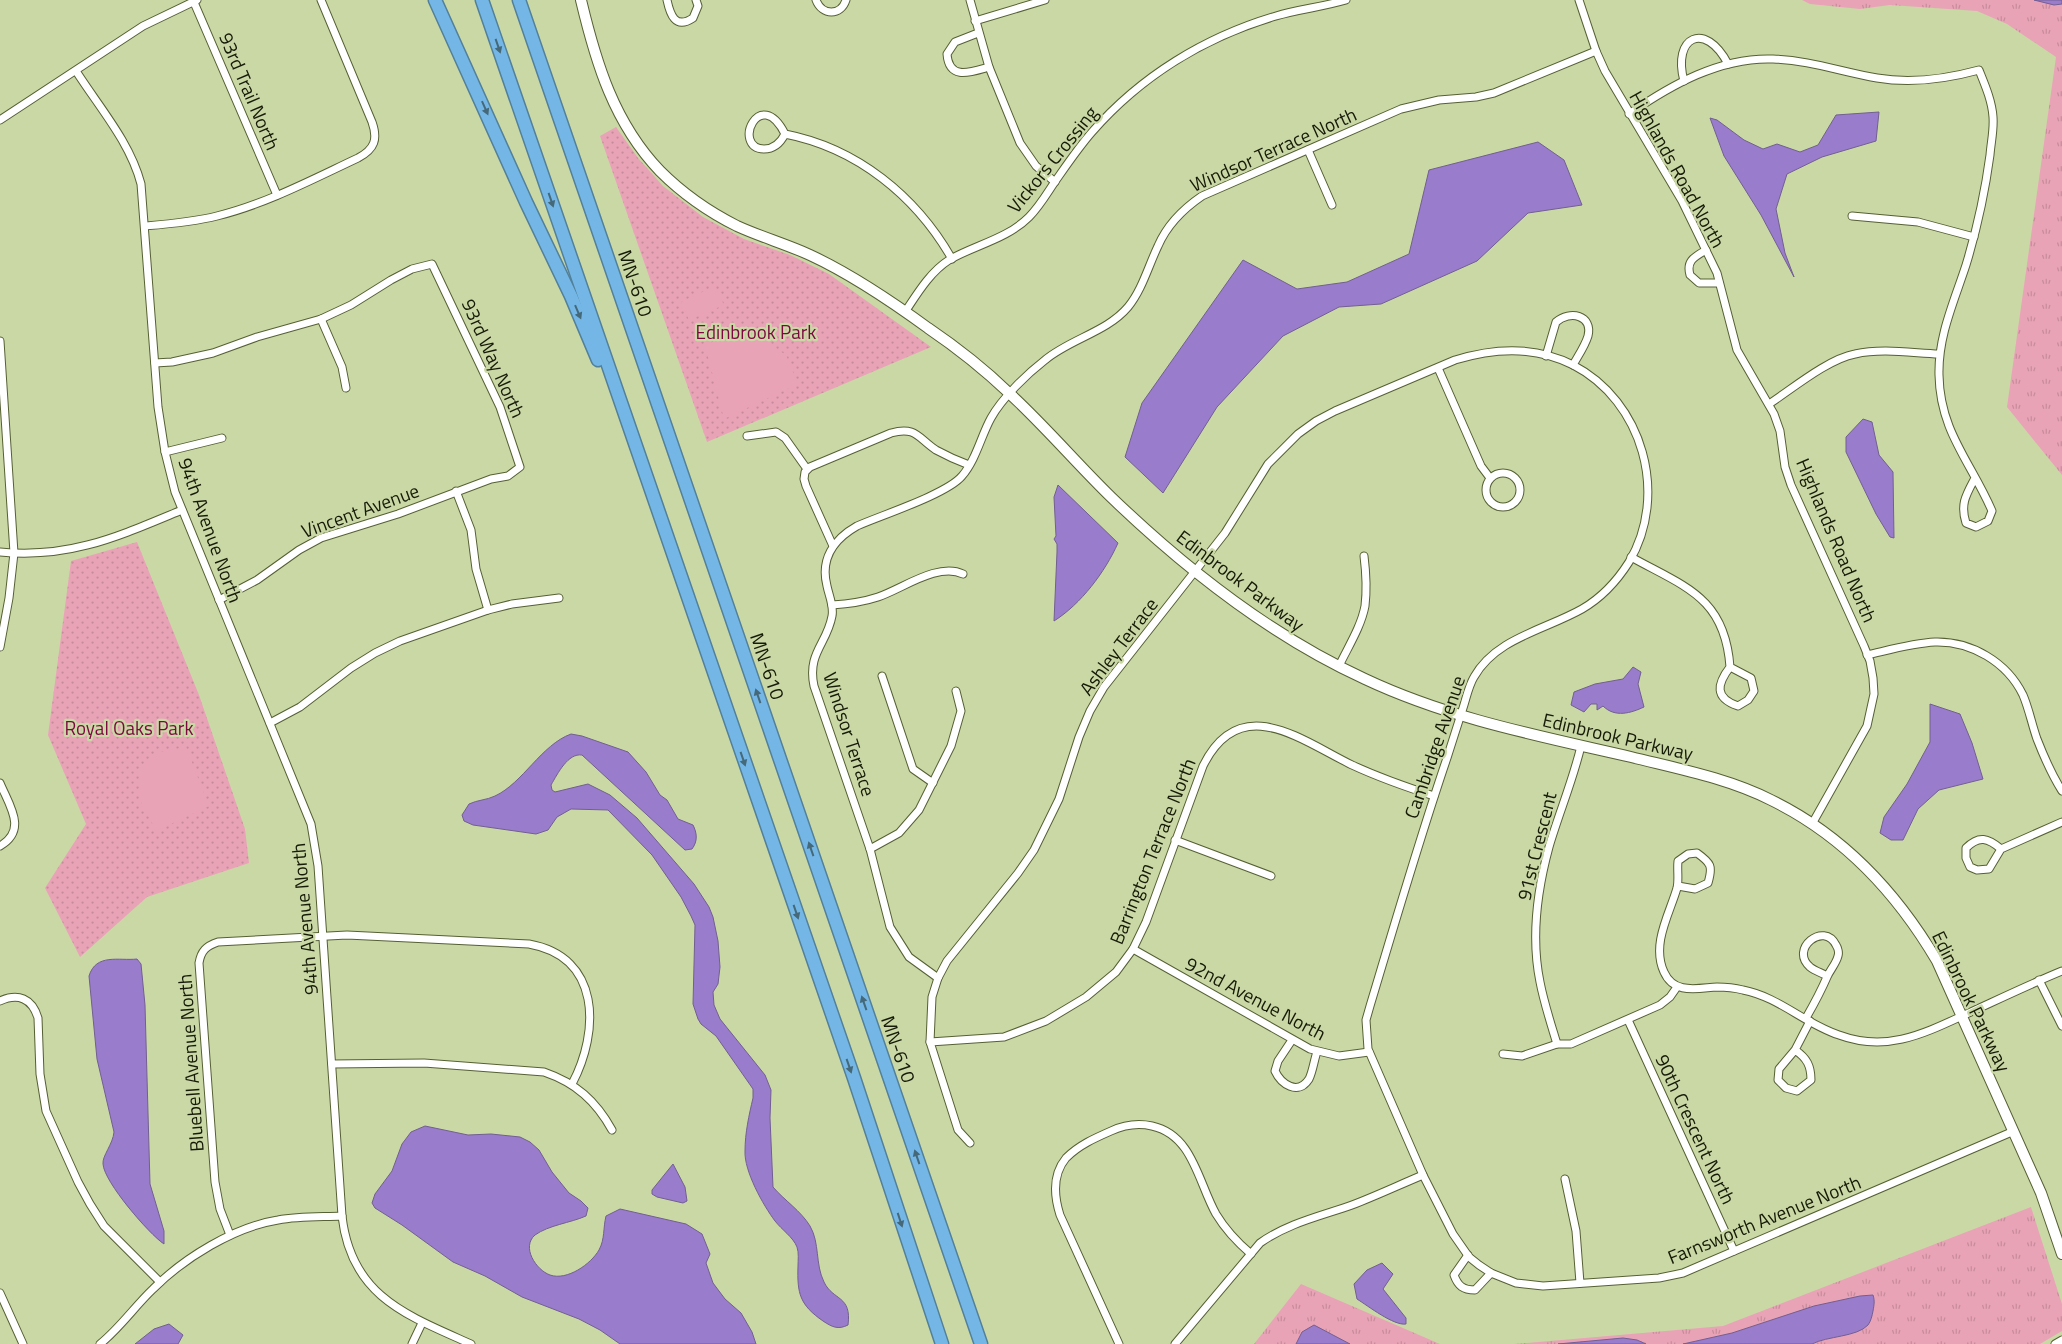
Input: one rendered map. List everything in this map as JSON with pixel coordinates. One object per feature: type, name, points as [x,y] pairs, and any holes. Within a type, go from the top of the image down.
[{"type":"highway","points":[[435,0],[587,333],[636,469],[705,646]]},
{"type":"highway","points":[[482,0],[854,1078],[942,1344]]},
{"type":"highway","name":"MN-610","points":[[519,0],[981,1344]]},
{"type":"highway","points":[[529,0],[532,36]]},
{"type":"highway","points":[[932,1203],[988,1344]]},
{"type":"street","points":[[0,120],[143,26],[195,0]]},
{"type":"street","name":"93rd Trail North","points":[[195,0],[277,195]]},
{"type":"street","points":[[145,226],[192,221],[217,216],[277,195],[370,151],[374,145],[376,135],[372,122],[321,0]]},
{"type":"street","name":"Edinbrook Parkway","points":[[581,0],[598,66],[608,92],[632,137],[661,172],[688,195],[724,219],[822,261],[905,312],[962,354],[1010,394],[1116,502],[1196,571],[1265,622],[1298,644],[1339,666],[1387,689],[1460,717],[1687,770],[1731,783],[1770,800],[1812,824],[1850,852],[1869,870],[1908,916],[1937,961],[2014,1130],[2050,1215],[2062,1254]]},
{"type":"street","points":[[667,0],[671,16],[675,20],[682,22],[693,18],[698,6],[696,0]]},
{"type":"street","points":[[816,0],[819,7],[824,11],[830,12],[838,12],[844,6],[846,0]]},
{"type":"street","points":[[970,0],[989,67],[1020,143],[1036,166],[1055,182]]},
{"type":"street","points":[[975,21],[1045,0]]},
{"type":"street","name":"Vickors Crossing","points":[[905,312],[925,284],[952,259],[1013,230],[1029,217],[1092,132],[1118,105],[1146,81],[1176,60],[1243,27],[1278,15],[1346,0]]},
{"type":"street","name":"Highlands Road North","points":[[1579,0],[1596,52],[1629,114],[1682,201],[1706,250],[1719,283],[1737,350],[1769,404],[1780,431],[1785,467],[1791,485],[1867,655],[1873,678],[1874,694],[1867,726],[1812,824]]},
{"type":"street","points":[[978,33],[956,42],[947,54],[948,62],[952,69],[965,73],[989,67]]},
{"type":"street","points":[[1684,81],[1681,66],[1683,55],[1689,42],[1696,38],[1710,40],[1719,49],[1728,64]]},
{"type":"street","name":"Windsor Terrace North","points":[[1010,394],[1060,348],[1114,320],[1124,311],[1139,290],[1166,231],[1188,205],[1217,188],[1401,109],[1439,100],[1476,97],[1494,93],[1596,52]]},
{"type":"street","points":[[1629,114],[1684,81],[1728,64],[1746,60],[1772,58],[1823,65],[1878,78],[1902,81],[1926,80],[1979,70],[1991,102],[1993,131],[1987,177],[1974,237],[1950,309],[1939,354],[1941,399],[1954,442],[1975,478],[1992,510],[1988,521],[1976,527],[1966,523],[1962,510],[1975,478]]},
{"type":"street","name":"94th Avenue North","points":[[76,71],[132,158],[141,184],[158,407],[165,452],[175,492],[311,824],[318,858],[342,1216],[349,1248],[365,1279],[389,1304],[422,1323],[471,1344]]},
{"type":"street","points":[[785,134],[781,142],[774,146],[766,149],[759,148],[750,140],[749,127],[753,119],[760,116],[775,118],[785,134],[821,144],[871,170],[893,186],[931,226],[952,259]]},
{"type":"street","points":[[1308,150],[1332,206]]},
{"type":"street","points":[[1852,216],[1918,222],[1974,237]]},
{"type":"street","points":[[1706,250],[1692,258],[1689,263],[1690,275],[1699,283],[1719,283]]},
{"type":"street","name":"93rd Way North","points":[[321,319],[350,305],[390,280],[412,269],[432,264],[500,407],[520,467]]},
{"type":"street","points":[[1546,356],[1556,322],[1568,315],[1575,315],[1581,317],[1588,330],[1588,337],[1573,365]]},
{"type":"street","points":[[155,363],[214,353],[256,337],[321,319],[342,367],[346,388]]},
{"type":"street","points":[[0,341],[14,553],[0,647]]},
{"type":"street","name":"Ashley Terrace","points":[[970,1143],[958,1130],[930,1042],[932,997],[938,978],[947,960],[1018,873],[1034,850],[1059,799],[1079,737],[1104,687],[1196,571],[1241,510],[1268,464],[1298,434],[1316,421],[1335,411],[1475,354],[1518,350],[1546,356],[1573,365]]},
{"type":"street","points":[[1769,404],[1826,367],[1853,354],[1883,351],[1939,354]]},
{"type":"street","name":"Cambridge Avenue","points":[[1396,1118],[1369,1052],[1366,1034],[1370,1006],[1434,796],[1474,677],[1488,659],[1500,648],[1564,618],[1595,599],[1616,579],[1631,557],[1645,520],[1648,476],[1637,434],[1613,397],[1597,382],[1573,365]]},
{"type":"street","points":[[1438,368],[1481,466],[1490,478]]},
{"type":"street","name":"Windsor Terrace","points":[[938,978],[909,957],[890,928],[870,849],[812,676],[812,665],[832,617],[832,605],[825,577],[825,568],[826,559],[833,546],[847,532],[857,526],[944,489],[963,475],[992,416],[1010,394]]},
{"type":"street","points":[[833,546],[804,479],[807,469],[815,464],[902,430],[915,433],[935,449],[969,465]]},
{"type":"street","points":[[747,436],[776,432],[785,438],[807,469]]},
{"type":"street","name":"94th Avenue North","points":[[165,452],[222,438]]},
{"type":"street","name":"Vincent Avenue","points":[[219,600],[257,580],[299,550],[321,538],[398,514],[491,479],[508,476],[520,467]]},
{"type":"street","points":[[1506,473],[1516,479],[1521,490],[1517,500],[1508,507],[1502,508],[1492,504],[1488,499],[1486,488],[1490,478],[1495,474],[1506,473]]},
{"type":"street","points":[[456,491],[471,530],[476,569],[488,610]]},
{"type":"street","points":[[0,552],[62,551],[94,545],[182,510]]},
{"type":"street","points":[[1339,666],[1361,620],[1365,607],[1364,556]]},
{"type":"street","points":[[1631,557],[1688,588],[1714,612],[1723,628],[1728,645],[1730,667],[1720,680],[1720,692],[1727,702],[1738,706],[1748,700],[1754,691],[1751,678],[1730,667]]},
{"type":"street","points":[[832,605],[879,597],[934,573],[950,572],[963,574]]},
{"type":"street","points":[[270,723],[300,707],[351,668],[375,653],[400,641],[488,610],[512,604],[559,598]]},
{"type":"street","points":[[1867,655],[1935,642],[1953,643],[1987,656],[2001,666],[2014,680],[2023,695],[2047,764],[2062,791]]},
{"type":"street","points":[[882,676],[913,769],[933,783]]},
{"type":"street","points":[[870,849],[899,834],[919,810],[951,746],[961,711],[956,691]]},
{"type":"street","name":"Barrington Terrace North","points":[[930,1042],[1004,1037],[1046,1021],[1102,985],[1116,972],[1133,949],[1146,922],[1210,752],[1232,732],[1260,725],[1275,727],[1387,780],[1434,796]]},
{"type":"street","name":"91st Crescent","points":[[1558,1044],[1540,982],[1536,948],[1536,914],[1541,880],[1549,847],[1581,746]]},
{"type":"street","points":[[0,783],[12,812],[15,829],[12,836],[0,846]]},
{"type":"street","points":[[2001,849],[1992,841],[1984,839],[1973,841],[1966,848],[1966,858],[1970,867],[1977,870],[1989,868],[2001,849],[2062,822]]},
{"type":"street","points":[[1176,840],[1271,876]]},
{"type":"street","points":[[1678,886],[1695,889],[1708,883],[1711,871],[1708,861],[1698,853],[1688,854],[1678,862],[1676,874],[1678,886],[1662,930],[1661,947],[1664,972],[1668,979],[1678,986],[1691,990],[1717,987],[1753,992],[1770,998],[1838,1035],[1855,1040],[1890,1042],[1918,1036],[1999,1001],[2062,970]]},
{"type":"street","points":[[1795,1050],[1805,1057],[1811,1069],[1811,1080],[1797,1091],[1786,1088],[1778,1080],[1779,1069],[1795,1050],[1838,954],[1837,946],[1832,939],[1823,935],[1814,937],[1805,945],[1804,956],[1809,966],[1827,976]]},
{"type":"street","points":[[323,936],[384,936],[529,944],[556,952],[578,972],[585,985],[590,1013],[586,1053],[572,1084]]},
{"type":"street","name":"Bluebell Avenue North","points":[[230,1235],[220,1209],[213,1169],[200,956],[204,949],[218,942],[323,936]]},
{"type":"street","name":"92nd Avenue North","points":[[1133,949],[1292,1040],[1317,1052],[1339,1056],[1369,1052]]},
{"type":"street","points":[[2039,980],[2062,1026]]},
{"type":"street","points":[[1503,1054],[1522,1056],[1558,1044],[1571,1044],[1660,1005],[1670,997],[1678,986]]},
{"type":"street","points":[[0,1001],[14,996],[23,997],[35,1009],[38,1018],[40,1074],[46,1111],[78,1182],[104,1226],[160,1282]]},
{"type":"street","name":"90th Crescent North","points":[[1628,1020],[1734,1251]]},
{"type":"street","points":[[1292,1040],[1278,1060],[1275,1071],[1279,1080],[1287,1086],[1296,1087],[1304,1084],[1309,1078],[1317,1052]]},
{"type":"street","points":[[332,1064],[424,1063],[544,1072],[572,1084],[592,1100],[612,1130]]},
{"type":"street","name":"Farnsworth Avenue North","points":[[1396,1118],[1422,1175],[1453,1234],[1468,1255],[1491,1273],[1503,1279],[1529,1285],[1672,1276],[2014,1130]]},
{"type":"street","points":[[1119,1344],[1055,1202],[1056,1177],[1064,1160],[1074,1150],[1086,1142],[1132,1124],[1146,1124],[1172,1134],[1190,1156],[1213,1208],[1226,1229],[1251,1254]]},
{"type":"street","points":[[1174,1344],[1260,1243],[1286,1227],[1355,1204],[1422,1175]]},
{"type":"street","points":[[1565,1179],[1576,1231],[1580,1283]]},
{"type":"street","points":[[100,1344],[160,1282],[192,1258],[230,1235],[277,1220],[342,1216]]},
{"type":"street","points":[[1468,1255],[1454,1275],[1458,1284],[1465,1290],[1475,1290],[1491,1273]]},
{"type":"street","points":[[0,1293],[23,1344]]},
{"type":"street","points":[[412,1344],[422,1323]]},
{"type":"street","points":[[2055,1344],[2062,1340]]},
{"type":"green space","points":[[1802,0],[2062,0],[2062,475],[2007,407],[2056,57],[2007,24],[1977,11],[1890,5],[1860,9],[1810,4]]},
{"type":"green space","name":"Edinbrook Park","points":[[616,127],[638,158],[663,186],[703,217],[744,239],[790,255],[829,274],[931,347],[707,442],[600,136]]},
{"type":"green space","points":[[715,286],[724,305],[689,320],[681,302]]},
{"type":"green space","points":[[731,334],[760,338],[786,355],[798,384],[724,419],[705,345]]},
{"type":"green space","name":"Royal Oaks Park","points":[[137,542],[199,695],[245,829],[249,863],[147,897],[80,957],[45,888],[86,824],[48,735],[71,561]]},
{"type":"green space","points":[[186,747],[209,806],[156,831],[140,800],[139,774],[161,752]]},
{"type":"green space","points":[[2031,1207],[2062,1304],[2062,1331],[2040,1344],[1514,1344],[1723,1326]]},
{"type":"green space","points":[[1301,1284],[1440,1344],[1254,1344]]},
{"type":"shaded area","points":[[2034,0],[2062,0],[2062,4],[2054,5]]},
{"type":"shaded area","points":[[1879,112],[1876,141],[1822,157],[1787,174],[1776,209],[1785,253],[1794,277],[1761,215],[1724,156],[1710,118],[1717,120],[1744,140],[1763,149],[1777,144],[1800,152],[1818,145],[1836,115]]},
{"type":"shaded area","points":[[1538,142],[1564,160],[1582,205],[1528,213],[1477,261],[1381,304],[1339,307],[1283,336],[1217,407],[1163,493],[1125,457],[1142,403],[1243,260],[1297,289],[1347,282],[1409,254],[1429,170]]},
{"type":"shaded area","points":[[1863,419],[1872,422],[1879,455],[1893,472],[1894,538],[1890,537],[1876,514],[1846,452],[1846,437]]},
{"type":"shaded area","points":[[1058,485],[1118,543],[1099,576],[1083,596],[1074,606],[1054,621],[1057,544],[1054,539],[1056,536],[1054,497]]},
{"type":"shaded area","points":[[1633,667],[1641,672],[1638,684],[1644,707],[1634,711],[1618,713],[1608,710],[1603,706],[1597,710],[1597,704],[1591,704],[1584,712],[1571,705],[1574,692],[1595,684],[1623,679]]},
{"type":"shaded area","points":[[1930,704],[1960,714],[1972,743],[1983,779],[1939,790],[1918,809],[1903,840],[1891,840],[1880,833],[1884,817],[1907,784],[1930,742]]},
{"type":"shaded area","points":[[571,734],[628,752],[646,772],[660,795],[667,800],[678,819],[693,825],[696,840],[692,849],[685,850],[582,755],[577,755],[568,760],[551,785],[552,790],[555,792],[588,784],[610,795],[637,818],[694,884],[709,907],[718,941],[720,967],[718,984],[713,992],[714,1005],[720,1019],[765,1075],[771,1090],[770,1118],[773,1187],[802,1215],[810,1226],[815,1239],[819,1268],[824,1282],[832,1293],[845,1303],[847,1308],[848,1325],[844,1327],[838,1328],[829,1325],[809,1310],[805,1304],[798,1284],[797,1247],[770,1214],[751,1178],[745,1151],[746,1131],[753,1089],[716,1036],[701,1024],[698,1019],[693,1004],[695,925],[681,897],[652,855],[608,810],[571,809],[557,817],[548,830],[536,834],[473,825],[464,821],[462,815],[469,804],[492,797],[505,790],[550,746]]},
{"type":"shaded area","points":[[137,959],[141,964],[145,1005],[150,1184],[164,1231],[164,1244],[148,1230],[128,1207],[111,1183],[103,1164],[114,1132],[97,1059],[89,976],[92,969],[103,961]]},
{"type":"shaded area","points":[[425,1126],[468,1135],[491,1134],[520,1137],[530,1142],[539,1150],[552,1172],[569,1193],[588,1208],[586,1216],[547,1229],[535,1235],[531,1240],[529,1246],[532,1258],[540,1268],[550,1275],[564,1276],[578,1270],[590,1261],[601,1246],[606,1216],[620,1209],[686,1224],[702,1234],[710,1254],[706,1263],[713,1283],[725,1299],[741,1313],[752,1332],[756,1344],[620,1344],[600,1330],[579,1319],[522,1297],[485,1276],[453,1262],[375,1208],[372,1203],[375,1194],[392,1171],[402,1144],[411,1132]]},
{"type":"shaded area","points":[[673,1164],[685,1187],[687,1201],[683,1203],[652,1194],[652,1190]]},
{"type":"shaded area","points":[[1382,1263],[1393,1274],[1383,1289],[1406,1318],[1406,1324],[1388,1319],[1357,1299],[1354,1284],[1367,1270]]},
{"type":"shaded area","points":[[1873,1295],[1873,1309],[1868,1325],[1857,1332],[1812,1344],[1683,1344],[1732,1333],[1814,1306]]},
{"type":"shaded area","points":[[169,1324],[183,1335],[178,1344],[135,1344],[154,1329]]},
{"type":"shaded area","points":[[1314,1325],[1350,1344],[1296,1344],[1302,1332]]},
{"type":"shaded area","points":[[1623,1338],[1637,1340],[1646,1344],[1558,1344]]}]
